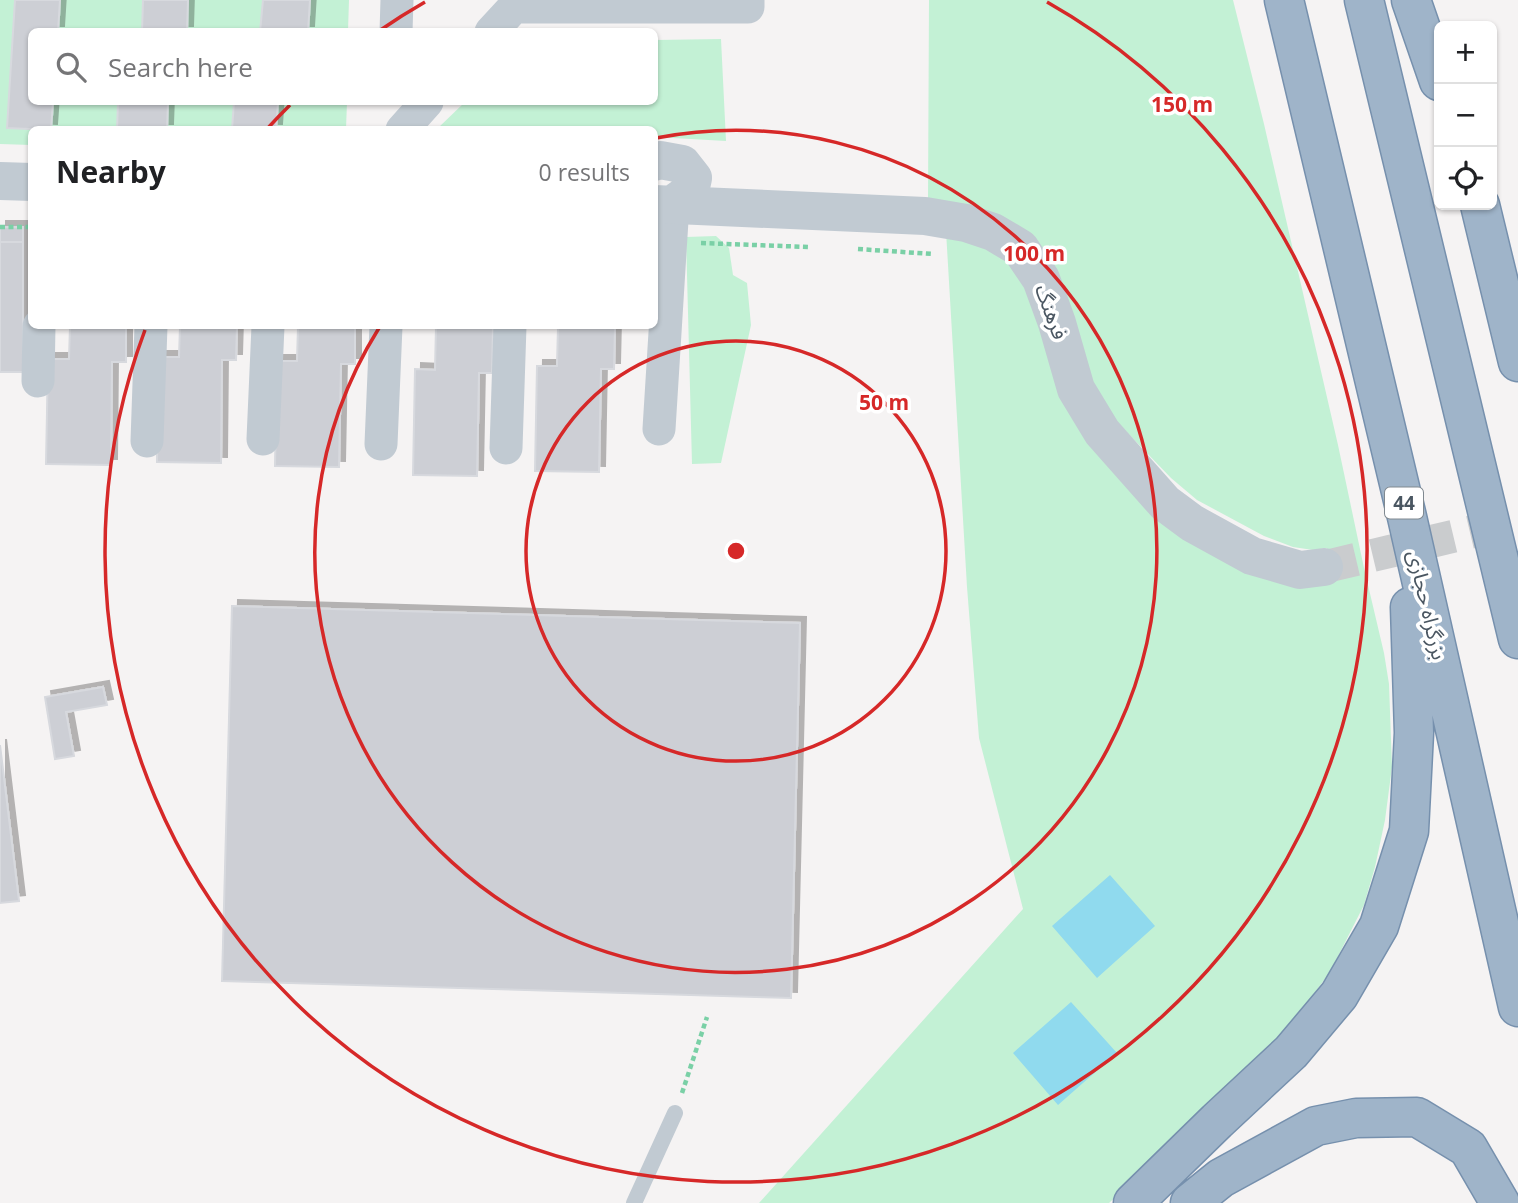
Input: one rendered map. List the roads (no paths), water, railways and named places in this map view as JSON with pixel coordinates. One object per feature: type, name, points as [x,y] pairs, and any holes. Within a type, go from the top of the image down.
[{"type":"highway","name":"بزرگراه حجازی","points":[[1284,0],[1407,517],[1518,1007]]},
{"type":"highway","points":[[1364,0],[1518,639]]},
{"type":"highway","points":[[1411,0],[1434,67]]},
{"type":"highway","points":[[1481,210],[1518,362]]},
{"type":"highway","points":[[1133,1203],[1291,1052],[1339,995],[1379,926],[1409,831],[1414,733],[1407,517]]},
{"type":"highway","points":[[1190,1203],[1221,1178],[1316,1126],[1356,1118],[1417,1117],[1468,1148],[1500,1203]]},
{"type":"street","points":[[396,28],[397,0]]},
{"type":"street","points":[[495,28],[514,7],[748,6],[748,0]]},
{"type":"street","points":[[392,126],[393,105]]},
{"type":"street","points":[[406,126],[424,105]]},
{"type":"street","points":[[658,161],[682,164],[693,178],[690,192],[666,216],[659,429]]},
{"type":"street","points":[[0,181],[28,182]]},
{"type":"street","name":"فرهنگ","points":[[666,216],[925,216],[966,223],[993,232],[1020,248],[1041,279],[1076,389],[1102,432],[1164,503],[1192,523],[1252,556],[1300,570],[1324,567]]},
{"type":"street","points":[[38,381],[39,329]]},
{"type":"street","points":[[147,441],[151,329]]},
{"type":"street","points":[[263,439],[268,329]]},
{"type":"street","points":[[381,444],[386,329]]},
{"type":"street","points":[[506,448],[510,329]]},
{"type":"lane","points":[[634,1203],[675,1113]]},
{"type":"water","points":[[1110,875],[1155,926],[1097,978],[1052,926]]},
{"type":"water","points":[[1071,1002],[1117,1053],[1058,1105],[1013,1053]]},
{"type":"tunnel","points":[[1324,567],[1518,521]]}]
